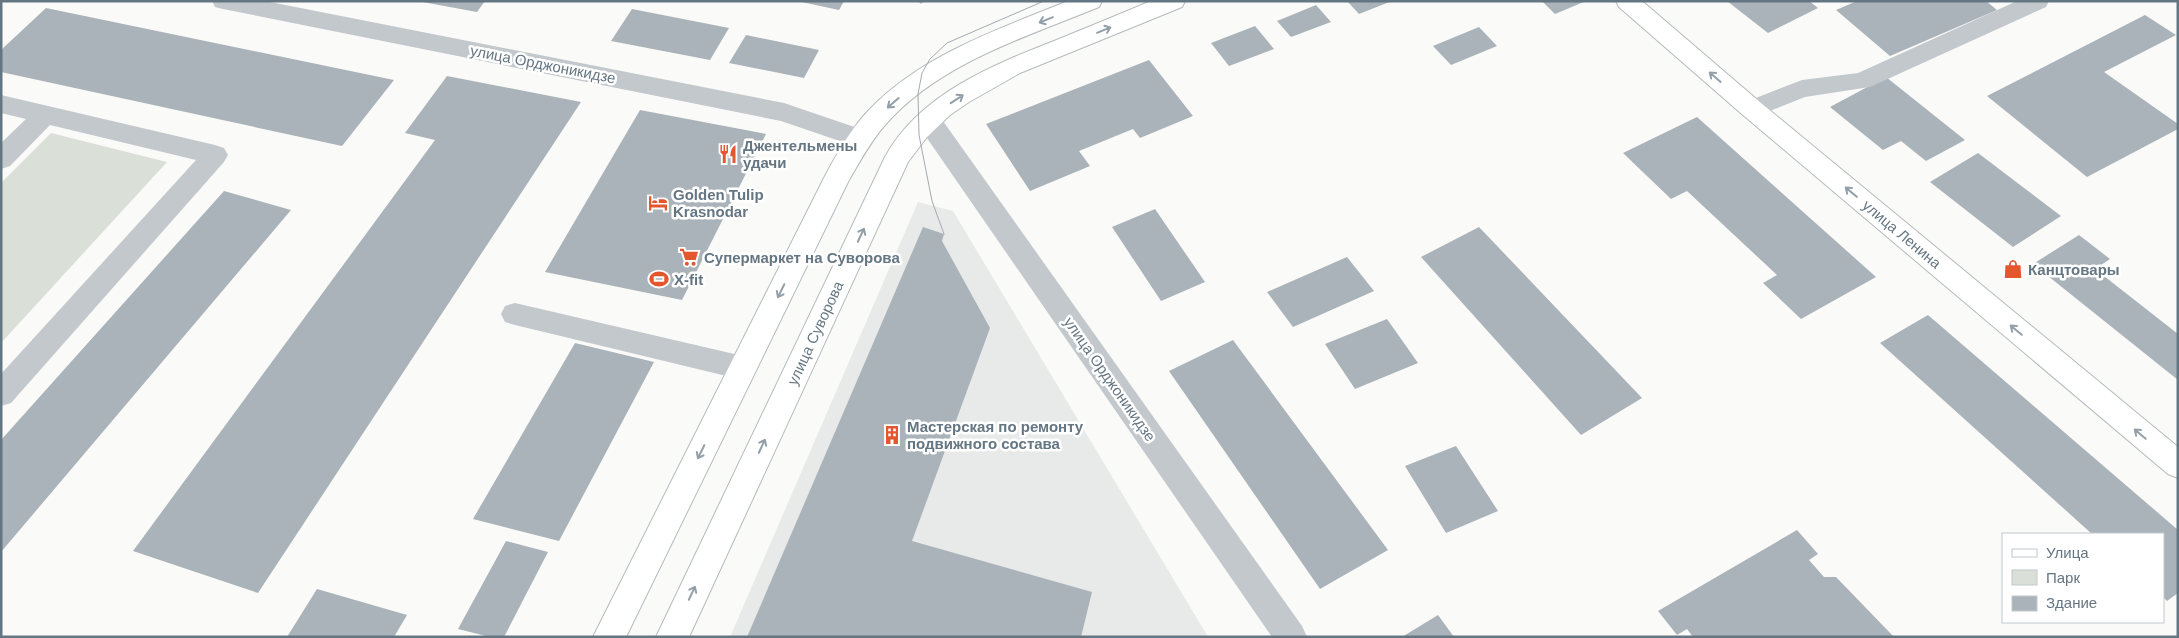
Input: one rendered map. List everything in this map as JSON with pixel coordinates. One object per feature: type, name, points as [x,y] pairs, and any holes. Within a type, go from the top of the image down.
[{"type":"main road","points":[[609,637],[837,178],[860,139],[877,117],[920,81],[997,40],[1091,1]]},
{"type":"main road","name":"улица Суворова","points":[[672,637],[898,157],[918,130],[960,96],[1012,67],[1174,1]]},
{"type":"main road","name":"улица Ленина","points":[[1627,1],[1752,109],[2178,465]]},
{"type":"street","name":"улица Орджоникидзе","points":[[223,1],[784,112],[860,139]]},
{"type":"street","points":[[1752,109],[1802,89],[1862,81],[2038,1]]},
{"type":"street","points":[[1,104],[215,155],[1,394]]},
{"type":"street","points":[[1,159],[45,115]]},
{"type":"street","name":"улица Орджоникидзе","points":[[929,121],[1291,637]]},
{"type":"street","points":[[515,314],[743,368]]},
{"type":"shaded area","name":"Мастерская по ремонту подвижного состава","points":[[918,202],[953,211],[1208,637],[730,637]]},
{"type":"green space","points":[[51,133],[167,162],[1,343],[1,183]]},
{"type":"building","points":[[417,1],[485,1],[477,12]]},
{"type":"building","points":[[797,1],[844,1],[839,10]]},
{"type":"building","points":[[1347,1],[1392,1],[1359,14]]},
{"type":"building","points":[[1542,1],[1586,1],[1555,14]]},
{"type":"building","points":[[1727,1],[1809,1],[1818,8],[1768,33]]},
{"type":"building","points":[[1857,1],[1986,1],[1997,10],[1890,56],[1836,10]]},
{"type":"building","points":[[1316,5],[1331,22],[1291,37],[1277,21]]},
{"type":"building","points":[[46,8],[394,80],[342,146],[1,72],[1,50]]},
{"type":"building","points":[[632,9],[729,28],[710,60],[611,41]]},
{"type":"building","points":[[2145,15],[2176,35],[2104,72],[2178,124],[2178,129],[2087,177],[1987,96]]},
{"type":"building","points":[[1255,26],[1274,49],[1229,66],[1211,43]]},
{"type":"building","points":[[1479,27],[1497,46],[1451,65],[1433,46]]},
{"type":"building","points":[[746,35],[819,50],[804,78],[729,63]]},
{"type":"building","points":[[1149,60],[1193,116],[1140,138],[1133,129],[1079,151],[1090,166],[1030,191],[986,124]]},
{"type":"building","points":[[447,76],[581,102],[258,593],[133,551],[435,140],[405,133]]},
{"type":"building","points":[[1886,77],[1965,140],[1926,161],[1901,141],[1883,150],[1830,107]]},
{"type":"building","name":"Golden Tulip Krasnodar","points":[[640,110],[766,134],[682,300],[545,272]]},
{"type":"building","points":[[1697,117],[1876,277],[1801,319],[1763,283],[1777,275],[1687,191],[1671,199],[1623,153]]},
{"type":"building","points":[[1978,153],[2061,216],[2013,247],[1930,182]]},
{"type":"building","points":[[224,191],[291,210],[1,552],[1,440]]},
{"type":"building","points":[[1155,209],[1205,282],[1161,301],[1112,227]]},
{"type":"building","name":"Мастерская по ремонту подвижного состава","points":[[923,227],[944,234],[942,241],[990,328],[912,541],[1092,592],[1081,637],[747,637]]},
{"type":"building","points":[[1479,227],[1642,398],[1581,435],[1421,257]]},
{"type":"building","points":[[2079,235],[2110,259],[2095,269],[2178,334],[2178,380],[2033,264]]},
{"type":"building","points":[[1347,257],[1374,291],[1293,327],[1267,292]]},
{"type":"building","points":[[1928,315],[2178,530],[2178,593],[2167,601],[2164,598],[2164,533],[2091,533],[1880,343]]},
{"type":"building","points":[[1387,319],[1418,363],[1355,389],[1325,344]]},
{"type":"building","points":[[1233,340],[1388,550],[1320,589],[1169,371]]},
{"type":"building","points":[[575,343],[654,362],[559,541],[473,519]]},
{"type":"building","points":[[1456,446],[1498,511],[1446,533],[1405,466]]},
{"type":"building","points":[[1797,530],[1818,554],[1809,560],[1824,577],[1836,577],[1894,637],[1693,637],[1687,629],[1677,635],[1658,611]]},
{"type":"building","points":[[506,541],[548,552],[504,637],[490,637],[458,629]]},
{"type":"building","points":[[317,589],[407,615],[394,637],[287,637]]},
{"type":"building","points":[[1438,615],[1454,637],[1402,637]]},
{"type":"tram line","points":[[944,234],[932,201],[919,135],[918,94],[922,73],[930,59],[947,43],[1044,1]]},
{"type":"place","name":"Джентельмены удачи","points":[[728,154]]},
{"type":"place","name":"Golden Tulip Krasnodar","points":[[658,203]]},
{"type":"place","name":"Супермаркет на Суворова","points":[[689,257]]},
{"type":"place","name":"Канцтовары","points":[[2013,269]]},
{"type":"place","name":"X-fit","points":[[659,279]]},
{"type":"place","name":"Мастерская по ремонту подвижного состава","points":[[892,435]]}]
